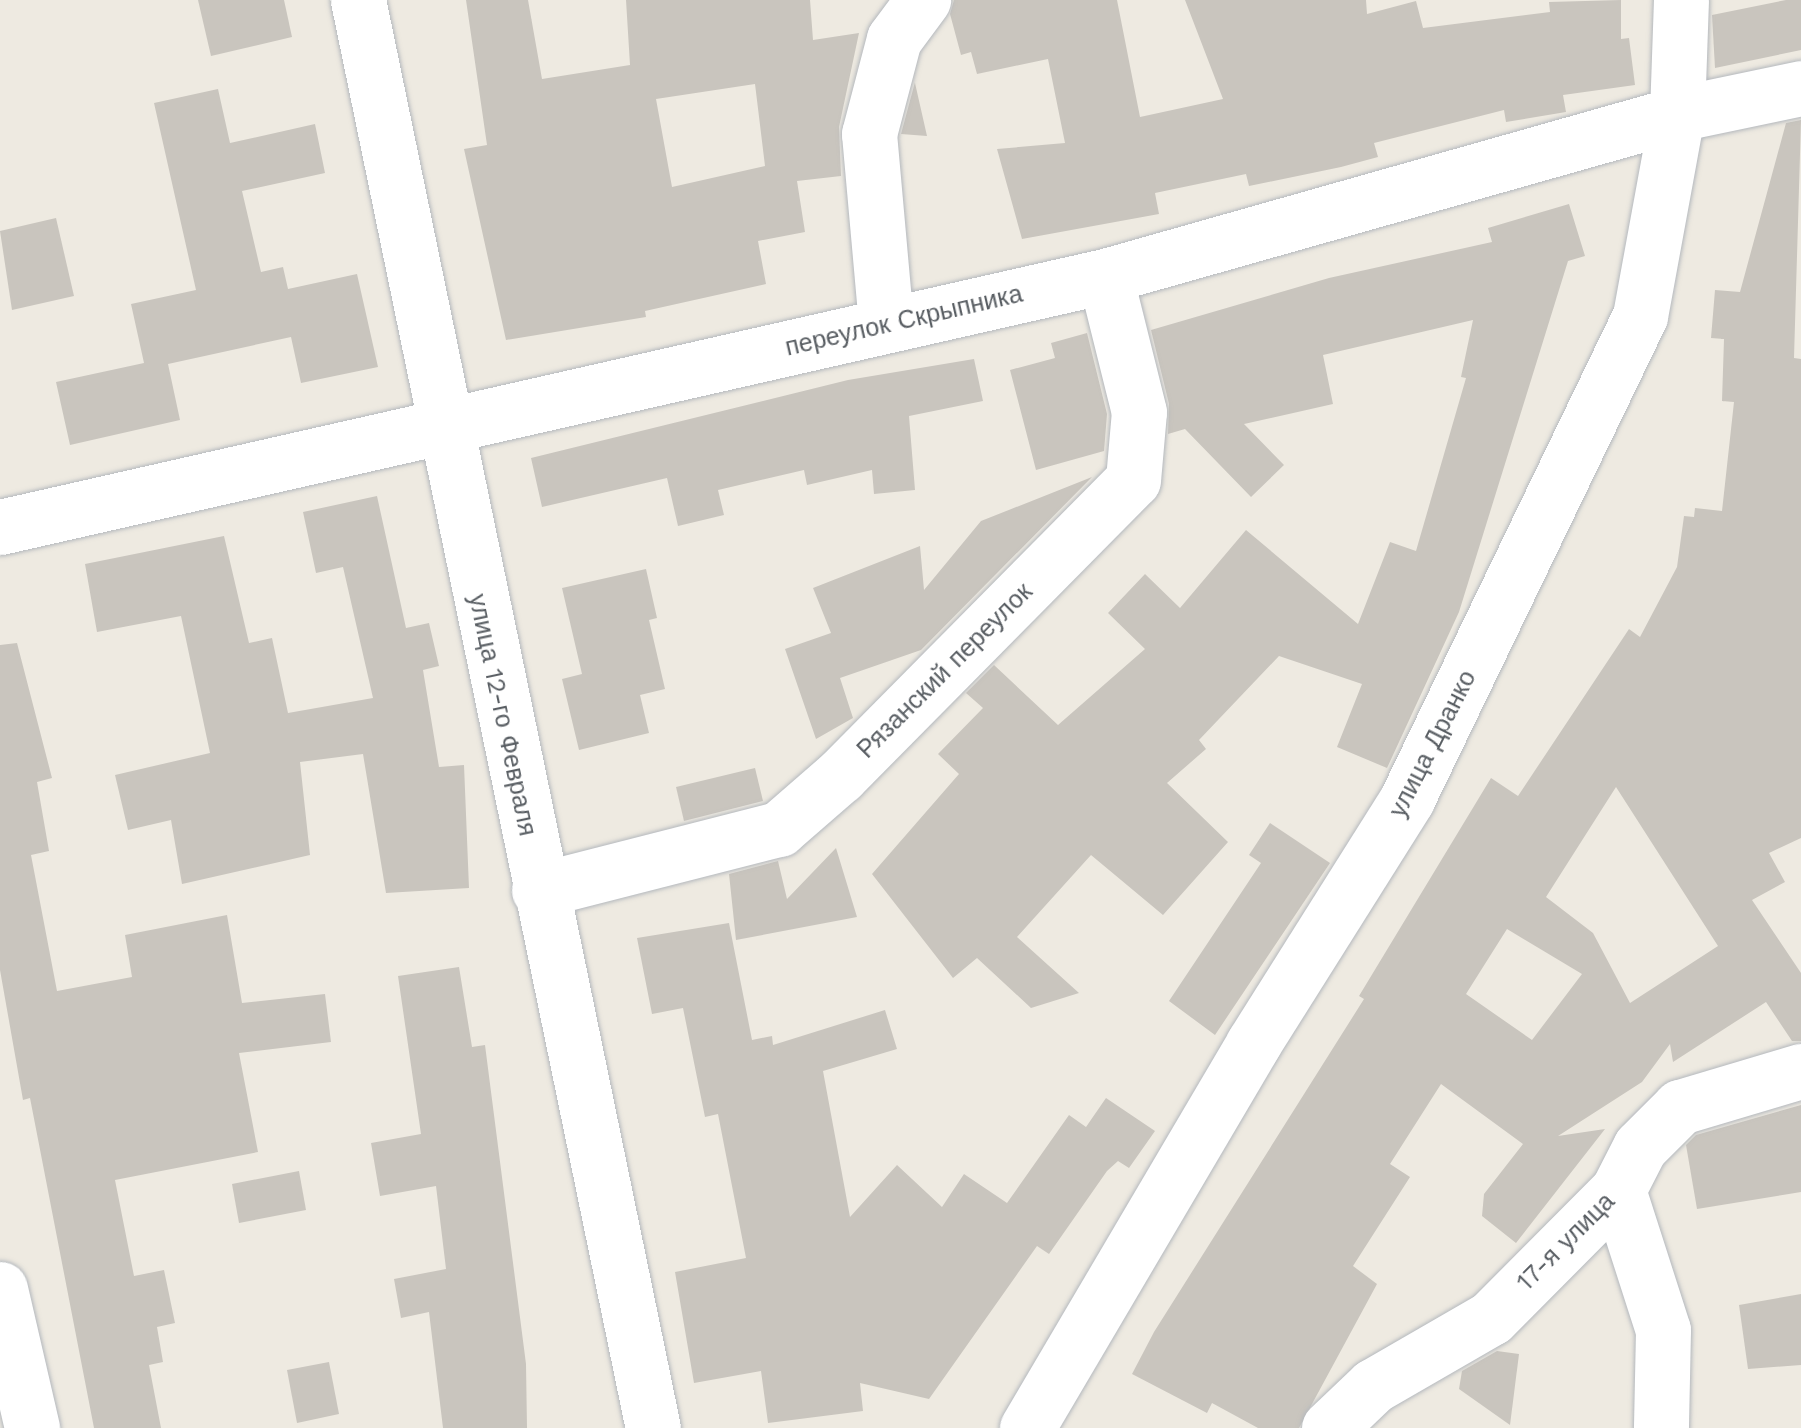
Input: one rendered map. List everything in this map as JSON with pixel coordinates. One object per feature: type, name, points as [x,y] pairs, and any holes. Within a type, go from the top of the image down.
[{"type":"street","name":"улица 12-го Февраля","points":[[358,0],[442,426],[652,1428]]},
{"type":"street","points":[[886,324],[869,134],[894,38],[923,0]]},
{"type":"street","name":"улица Дранко","points":[[1028,1428],[1253,1044],[1408,799],[1522,569],[1640,316],[1678,114],[1681,0]]},
{"type":"street","name":"переулок Скрыпника","points":[[0,527],[1105,276],[1678,114],[1801,88]]},
{"type":"street","name":"Рязанский переулок","points":[[538,890],[778,828],[840,776],[1132,480],[1139,412],[1105,276]]},
{"type":"street","name":"17-я улица","points":[[1329,1428],[1373,1386],[1491,1318],[1618,1190],[1640,1146],[1680,1108],[1801,1071]]},
{"type":"street","points":[[1618,1190],[1663,1330],[1661,1428]]},
{"type":"street","points":[[0,1289],[32,1428]]},
{"type":"building","points":[[198,0],[284,0],[292,37],[211,56]]},
{"type":"building","points":[[466,0],[528,0],[542,79],[630,65],[626,0],[810,0],[813,40],[859,33],[839,127],[841,176],[797,181],[805,232],[758,241],[766,284],[645,311],[646,317],[506,340],[464,149],[487,145]],"holes":[[[755,84],[765,166],[672,187],[656,99]]]},
{"type":"building","points":[[954,0],[1117,0],[1140,117],[1223,99],[1185,0],[1366,0],[1367,14],[1416,1],[1423,28],[1550,12],[1549,2],[1621,0],[1621,39],[1629,38],[1635,85],[1563,95],[1566,112],[1506,122],[1504,110],[1374,143],[1378,157],[1341,167],[1249,186],[1246,174],[1155,193],[1159,214],[1022,239],[997,149],[1065,143],[1048,59],[977,74],[971,52],[961,55],[950,14]]},
{"type":"building","points":[[1801,0],[1801,50],[1715,68],[1712,15]]},
{"type":"building","points":[[915,83],[927,136],[901,134]]},
{"type":"building","points":[[218,89],[230,143],[315,124],[325,173],[242,191],[261,272],[283,267],[288,289],[357,274],[378,367],[301,383],[291,337],[168,364],[180,420],[70,445],[56,382],[144,363],[131,304],[196,290],[154,103]]},
{"type":"building","points":[[1801,120],[1794,358],[1801,359],[1801,838],[1769,853],[1785,882],[1752,900],[1801,973],[1801,1041],[1792,1041],[1766,1002],[1673,1062],[1670,1044],[1642,1082],[1558,1136],[1605,1129],[1516,1243],[1482,1216],[1484,1194],[1523,1144],[1441,1084],[1390,1164],[1410,1177],[1353,1266],[1377,1284],[1299,1428],[1258,1428],[1212,1403],[1207,1413],[1132,1374],[1154,1332],[1364,999],[1359,996],[1491,778],[1518,796],[1629,629],[1640,637],[1677,567],[1684,516],[1694,517],[1695,508],[1722,511],[1734,402],[1722,401],[1724,339],[1711,338],[1715,290],[1740,292],[1786,123]],"holes":[[[1616,787],[1718,946],[1630,1003],[1593,933],[1546,897]],[[1507,929],[1582,974],[1532,1040],[1466,994]]]},
{"type":"building","points":[[1569,204],[1585,256],[1568,261],[1459,612],[1387,768],[1337,747],[1362,684],[1279,656],[1199,740],[1206,749],[1167,783],[1228,842],[1163,915],[1091,855],[1017,937],[1079,993],[1031,1008],[977,958],[953,978],[872,874],[959,774],[938,754],[983,708],[966,693],[994,665],[1058,725],[1145,649],[1108,613],[1145,574],[1180,608],[1246,530],[1358,624],[1390,542],[1416,551],[1466,378],[1461,377],[1473,320],[1323,355],[1333,404],[1244,424],[1284,465],[1251,497],[1185,429],[1168,434],[1169,404],[1151,330],[1329,278],[1492,242],[1488,228]]},
{"type":"building","points":[[56,218],[74,296],[12,310],[0,231]]},
{"type":"building","points":[[1087,333],[1107,414],[1104,451],[1036,470],[1010,370],[1055,358],[1051,343]]},
{"type":"building","points":[[974,359],[983,401],[909,416],[915,490],[874,494],[872,470],[807,485],[804,470],[718,490],[724,515],[678,526],[667,478],[542,507],[531,458],[848,380]]},
{"type":"building","points":[[1092,477],[921,650],[840,678],[853,718],[816,739],[785,649],[831,633],[813,588],[920,546],[924,590],[981,521]]},
{"type":"building","points":[[377,496],[406,628],[429,623],[439,666],[423,670],[439,767],[464,765],[469,888],[386,893],[363,754],[300,762],[310,855],[182,884],[171,820],[128,830],[115,775],[210,753],[181,616],[97,632],[85,564],[224,536],[249,643],[272,638],[288,713],[373,698],[343,567],[316,573],[303,512]]},
{"type":"building","points":[[646,569],[657,618],[649,620],[665,689],[640,695],[649,733],[579,750],[562,679],[582,674],[562,588]]},
{"type":"building","points":[[17,643],[52,778],[37,782],[49,851],[31,855],[57,991],[132,977],[125,935],[227,915],[242,1003],[325,994],[331,1042],[239,1053],[258,1152],[115,1180],[134,1276],[164,1270],[175,1323],[157,1327],[163,1362],[149,1365],[161,1428],[94,1428],[30,1098],[23,1100],[0,970],[0,645]]},
{"type":"building","points":[[755,768],[763,801],[684,821],[676,787]]},
{"type":"building","points":[[1270,823],[1330,863],[1215,1035],[1169,1001],[1261,863],[1249,855]]},
{"type":"building","points":[[836,848],[857,917],[736,940],[729,874],[778,861],[787,899]]},
{"type":"building","points":[[729,923],[752,1040],[772,1036],[773,1045],[885,1010],[897,1049],[823,1071],[850,1217],[897,1165],[942,1207],[964,1174],[1007,1203],[1069,1115],[1086,1127],[1106,1098],[1155,1131],[1129,1168],[1118,1161],[1107,1171],[1049,1254],[1037,1246],[929,1399],[860,1383],[863,1411],[768,1423],[761,1371],[694,1383],[675,1272],[746,1258],[718,1114],[705,1117],[683,1008],[652,1014],[637,938]]},
{"type":"building","points":[[459,967],[472,1047],[485,1045],[526,1364],[527,1428],[443,1428],[429,1312],[401,1318],[394,1279],[446,1269],[436,1186],[380,1196],[371,1143],[421,1134],[398,976]]},
{"type":"building","points":[[1801,1105],[1801,1192],[1697,1209],[1686,1145],[1696,1135]]},
{"type":"building","points":[[299,1171],[306,1210],[239,1223],[232,1184]]},
{"type":"building","points":[[1801,1294],[1801,1365],[1748,1369],[1739,1305]]},
{"type":"building","points":[[1497,1351],[1519,1354],[1510,1425],[1459,1389],[1462,1371]]},
{"type":"building","points":[[329,1362],[339,1414],[297,1423],[287,1370]]}]
